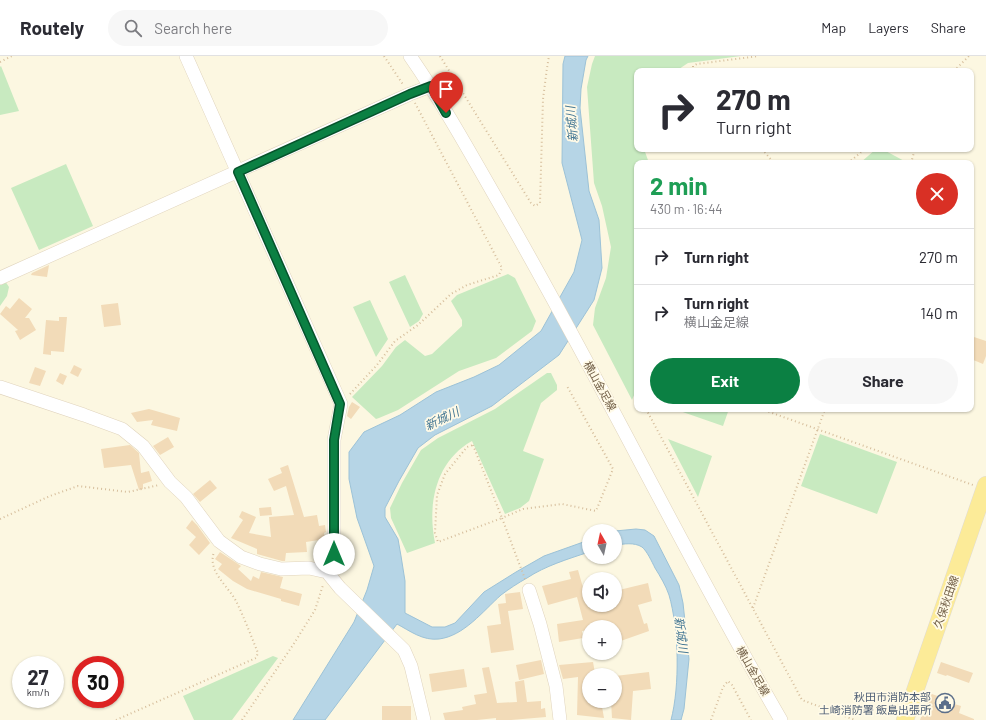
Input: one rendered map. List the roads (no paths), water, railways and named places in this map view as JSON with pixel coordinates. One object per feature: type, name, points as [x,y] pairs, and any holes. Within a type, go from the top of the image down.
[{"type":"main road","name":"久保秋田線","points":[[905,720],[985,487]]},
{"type":"street","points":[[186,56],[340,404],[334,440],[334,554],[327,572]]},
{"type":"street","name":"横山金足線","points":[[410,56],[431,86],[531,259],[738,646],[781,720]]},
{"type":"street","points":[[0,278],[410,94],[431,86]]},
{"type":"street","points":[[0,387],[122,429],[142,446],[170,482],[186,497],[219,541],[241,557],[260,564],[280,568],[309,568],[327,572],[340,588],[404,650],[412,666],[424,720]]},
{"type":"street","points":[[529,590],[540,624],[556,686],[560,720]]},
{"type":"water","name":"新城川","points":[[565,56],[588,56],[581,89],[580,108],[589,191],[599,220],[602,268],[594,300],[559,355],[492,406],[435,435],[418,448],[385,508],[385,517],[398,539],[405,581],[405,613],[432,627],[445,627],[455,623],[484,592],[544,556],[582,542],[582,554],[549,566],[520,582],[501,595],[473,622],[457,633],[448,637],[433,639],[422,637],[397,624],[325,720],[293,720],[354,622],[367,590],[374,566],[357,518],[349,479],[349,452],[364,432],[400,415],[436,392],[499,365],[541,331],[574,272],[582,240],[562,163],[563,64]]},
{"type":"water","name":"新城川","points":[[622,530],[645,530],[654,536],[679,585],[683,603],[689,659],[684,709],[681,720],[671,720],[676,691],[677,658],[675,624],[669,595],[646,551],[639,545],[622,544]]},
{"type":"place","name":"秋田市消防本部 土崎消防署 飯島出張所","points":[[945,703]]}]
